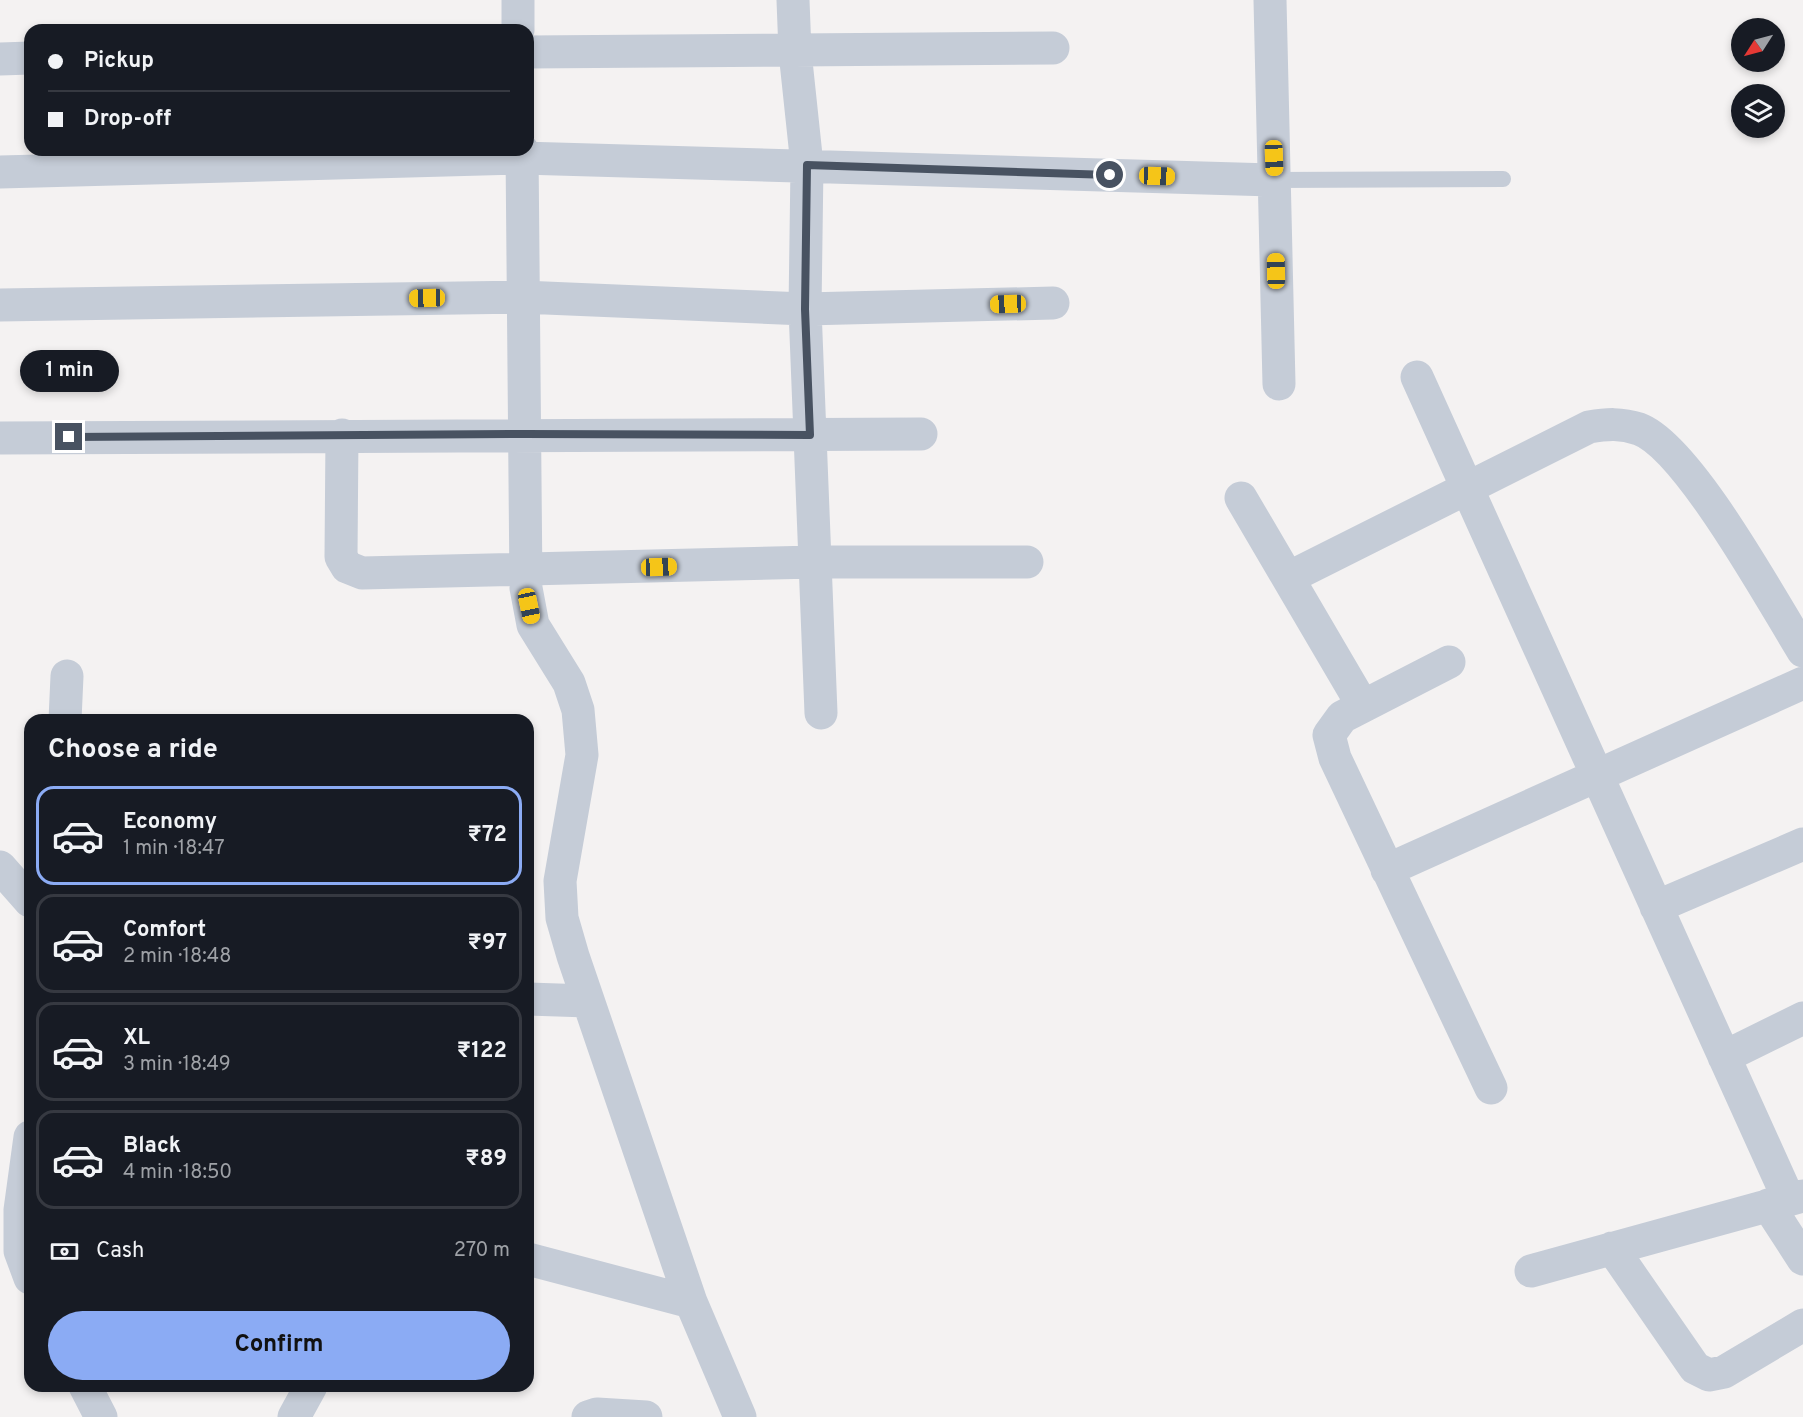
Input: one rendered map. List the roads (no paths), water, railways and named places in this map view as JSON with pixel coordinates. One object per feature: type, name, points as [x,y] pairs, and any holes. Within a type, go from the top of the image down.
[{"type":"street","points":[[518,0],[518,24]]},
{"type":"street","points":[[793,0],[795,52],[807,165],[805,309],[821,713]]},
{"type":"street","points":[[1270,0],[1279,384]]},
{"type":"street","points":[[534,52],[795,52],[1053,48]]},
{"type":"street","points":[[0,59],[24,58]]},
{"type":"street","points":[[534,154],[1274,180]]},
{"type":"street","points":[[0,172],[464,156]]},
{"type":"street","points":[[522,156],[526,588],[533,625],[569,683],[578,710],[582,755],[560,881],[562,918],[691,1302],[740,1417]]},
{"type":"street","points":[[0,305],[522,297],[805,309],[1053,303]]},
{"type":"street","points":[[1417,377],[1787,1200],[1803,1260]]},
{"type":"street","points":[[1288,578],[1589,427],[1612,423],[1640,429],[1668,449],[1696,481],[1803,651]]},
{"type":"street","points":[[0,438],[921,434]]},
{"type":"street","points":[[342,435],[341,557],[347,567],[362,573],[526,571],[814,562],[1027,562]]},
{"type":"street","points":[[1241,498],[1363,706]]},
{"type":"street","points":[[1449,662],[1342,717],[1329,735],[1335,758],[1491,1088]]},
{"type":"street","points":[[65,714],[67,676]]},
{"type":"street","points":[[1387,870],[1596,774],[1803,683]]},
{"type":"street","points":[[1656,907],[1803,844]]},
{"type":"street","points":[[0,867],[24,894]]},
{"type":"street","points":[[534,999],[588,1001]]},
{"type":"street","points":[[1724,1057],[1803,1018]]},
{"type":"street","points":[[17,1259],[24,1181]]},
{"type":"street","points":[[1531,1271],[1787,1200]]},
{"type":"street","points":[[1612,1248],[1695,1368],[1709,1375],[1724,1372],[1803,1325]]},
{"type":"street","points":[[534,1261],[691,1302]]},
{"type":"street","points":[[88,1392],[102,1417]]},
{"type":"street","points":[[294,1417],[308,1392]]},
{"type":"street","points":[[588,1417],[597,1414],[646,1417]]},
{"type":"lane","points":[[1274,180],[1503,179]]}]
